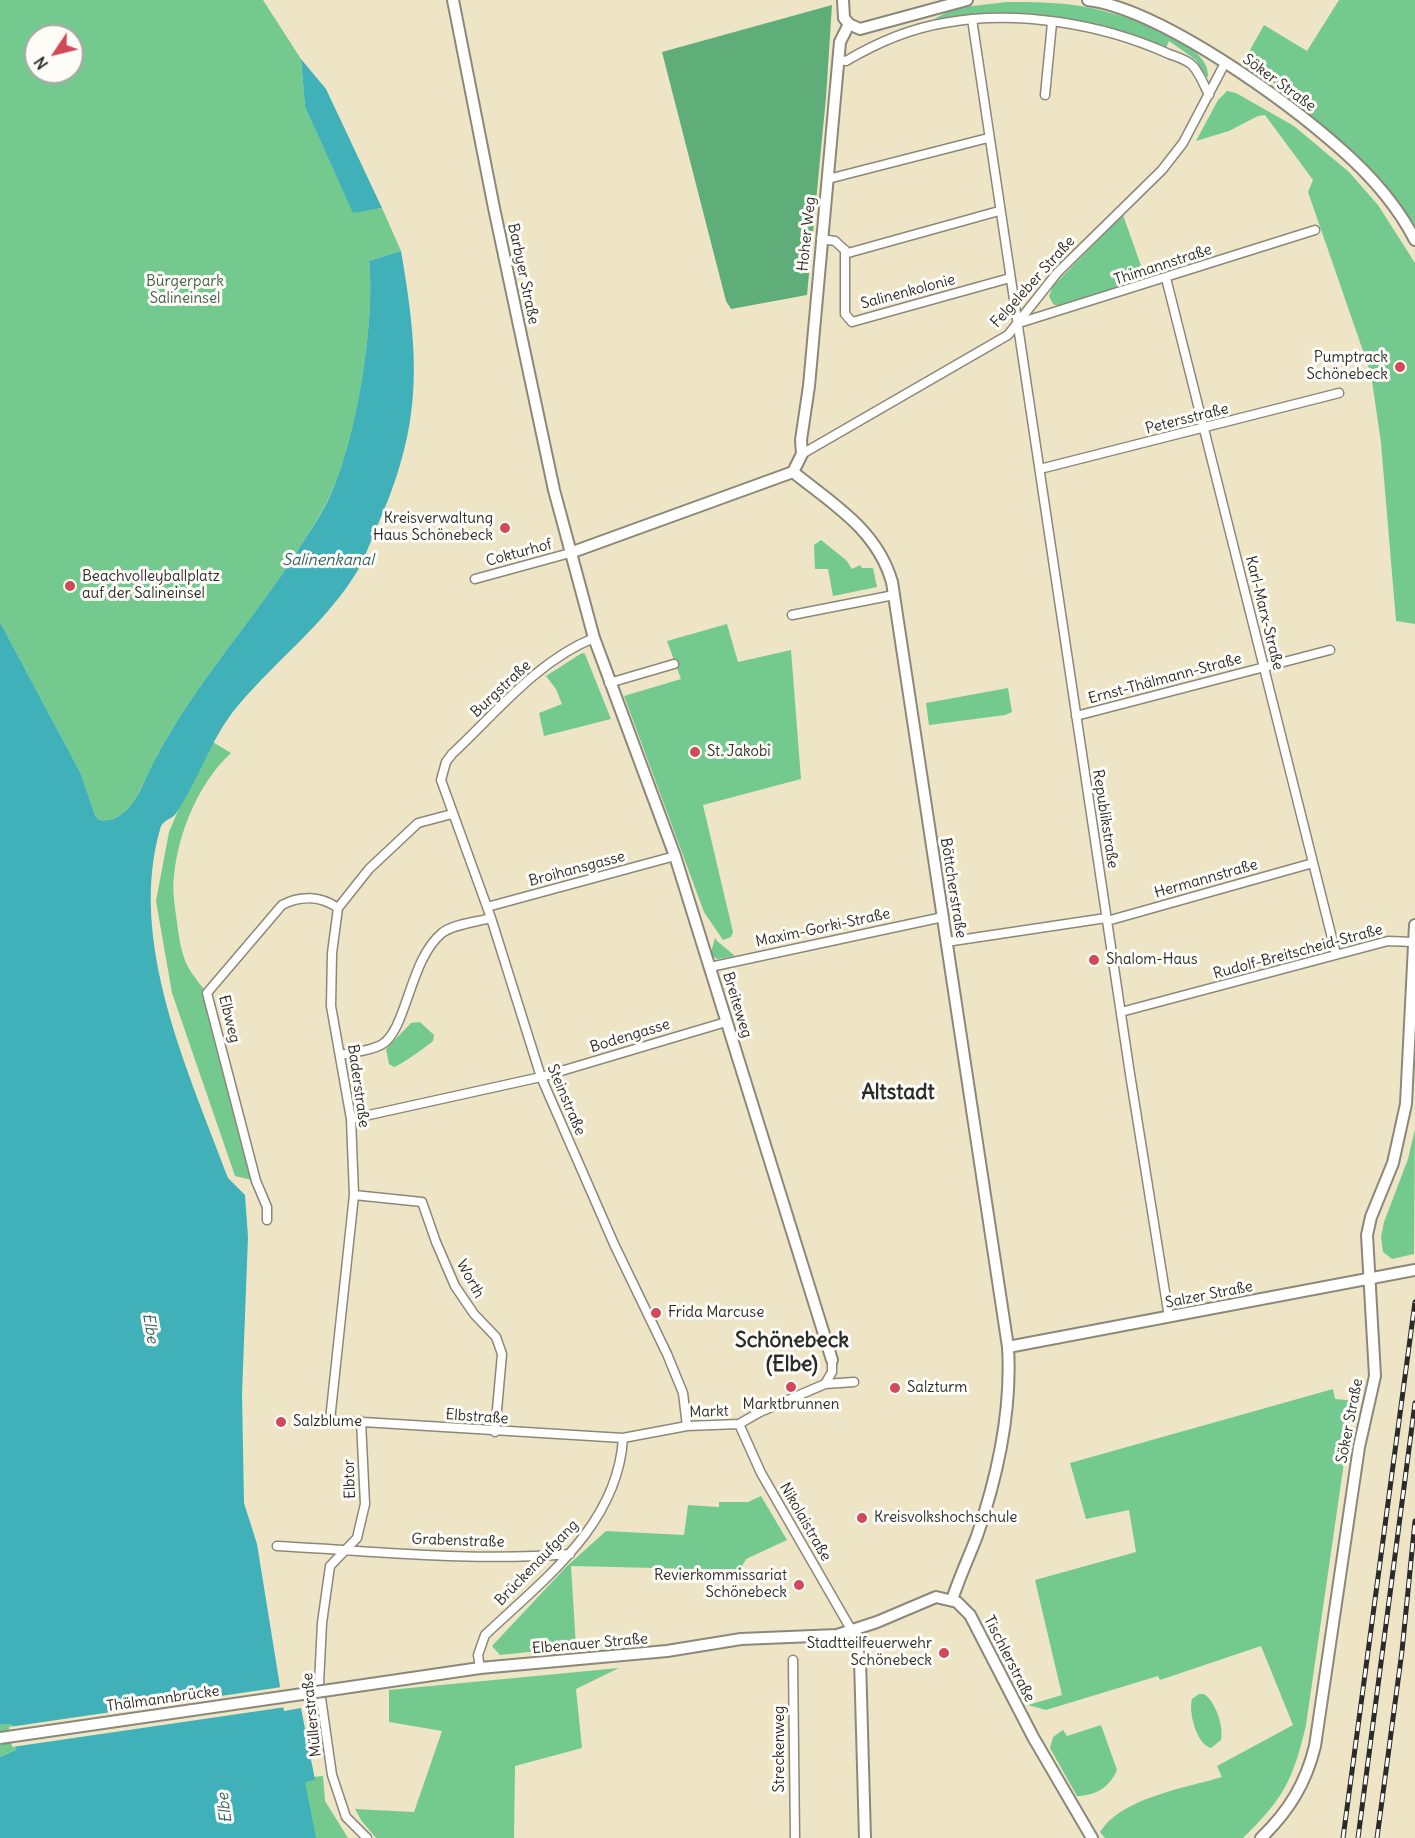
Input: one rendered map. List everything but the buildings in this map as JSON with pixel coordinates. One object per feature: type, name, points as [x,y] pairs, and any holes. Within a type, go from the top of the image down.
[{"type":"street","name":"Barbyer Straße","points":[[453,0],[505,265],[570,554],[594,639]]},
{"type":"street","points":[[843,0],[844,18],[849,24],[860,28],[967,0]]},
{"type":"street","name":"Söker Straße","points":[[1088,0],[1136,15],[1178,34],[1225,63],[1344,151],[1377,186],[1415,240]]},
{"type":"street","points":[[838,60],[846,61],[873,45],[904,32],[972,19],[1004,18],[1052,23],[1128,38],[1189,63],[1199,74],[1209,95]]},
{"type":"street","points":[[972,19],[999,211],[1019,324]]},
{"type":"street","points":[[1045,95],[1052,23]]},
{"type":"street","name":"Hoher Weg","points":[[793,472],[802,454],[801,440],[809,386],[840,42],[849,24]]},
{"type":"street","name":"Felgeleber Straße","points":[[802,454],[999,341],[1019,324],[1057,273],[1162,170],[1183,142],[1225,63]]},
{"type":"street","points":[[828,179],[988,138]]},
{"type":"street","points":[[821,239],[835,241],[848,253],[999,211]]},
{"type":"street","name":"Thimannstraße","points":[[1019,324],[1315,230]]},
{"type":"street","name":"Salinenkolonie","points":[[845,250],[845,315],[852,322],[1010,278]]},
{"type":"street","name":"Karl-Marx-Straße","points":[[1166,278],[1336,954]]},
{"type":"street","name":"Republikstraße","points":[[1019,324],[1076,716],[1169,1317]]},
{"type":"street","name":"Petersstraße","points":[[1040,469],[1339,393]]},
{"type":"street","points":[[570,554],[793,472]]},
{"type":"street","name":"Böttcherstraße","points":[[793,472],[865,531],[876,544],[885,561],[894,595],[1008,1347]]},
{"type":"street","name":"Cokturhof","points":[[476,579],[570,554]]},
{"type":"street","points":[[792,615],[894,595]]},
{"type":"street","name":"Breiteweg","points":[[594,639],[675,856],[826,1332],[832,1372],[825,1384]]},
{"type":"street","name":"Burgstraße","points":[[441,775],[452,754],[529,680],[571,649],[594,639]]},
{"type":"street","name":"Ernst-Thälmann-Straße","points":[[1076,716],[1330,650]]},
{"type":"street","points":[[609,683],[674,664]]},
{"type":"street","name":"Steinstraße","points":[[441,775],[452,814],[491,918],[541,1077],[614,1244],[684,1393],[687,1426]]},
{"type":"street","points":[[338,908],[369,869],[418,824],[452,814]]},
{"type":"street","name":"Broihansgasse","points":[[487,907],[675,856]]},
{"type":"street","name":"Hermannstraße","points":[[946,942],[1107,919],[1313,863]]},
{"type":"street","name":"Elbweg","points":[[267,1220],[267,1207],[256,1180],[207,993],[282,905],[292,900],[320,899],[338,908]]},
{"type":"street","name":"Baderstraße","points":[[330,1420],[354,1195],[351,1119],[331,1006],[332,953],[338,908]]},
{"type":"street","points":[[341,1055],[380,1046],[390,1038],[396,1029],[416,969],[443,932],[491,918]]},
{"type":"street","name":"Maxim-Gorki-Straße","points":[[710,967],[943,918]]},
{"type":"street","name":"Söker Straße","points":[[1261,1838],[1288,1810],[1301,1789],[1315,1746],[1360,1441],[1375,1376],[1369,1279],[1369,1226],[1393,1163],[1406,1104],[1415,925]]},
{"type":"street","name":"Rudolf-Breitscheid-Straße","points":[[1121,1012],[1388,941],[1413,942]]},
{"type":"street","name":"Bodengasse","points":[[351,1119],[541,1077],[726,1022]]},
{"type":"street","name":"Worth","points":[[354,1195],[422,1202],[455,1286],[474,1314],[496,1337],[502,1354],[495,1432]]},
{"type":"street","name":"Salzer Straße","points":[[1008,1347],[1415,1270]]},
{"type":"street","points":[[952,1600],[976,1536],[1004,1435],[1008,1407],[1008,1347]]},
{"type":"street","name":"Markt","points":[[622,1438],[687,1426],[740,1424],[760,1412],[825,1384],[854,1382]]},
{"type":"street","name":"Elbstraße","points":[[330,1420],[495,1432],[622,1438]]},
{"type":"street","name":"Elbtor","points":[[345,1550],[357,1538],[365,1504],[361,1421]]},
{"type":"street","name":"Nikolaistraße","points":[[740,1424],[761,1473],[852,1631]]},
{"type":"street","name":"Brückenaufgang","points":[[480,1668],[478,1655],[485,1635],[570,1554],[602,1510],[618,1467],[622,1438]]},
{"type":"street","points":[[277,1546],[345,1550]]},
{"type":"street","name":"Grabenstraße","points":[[345,1550],[531,1557],[570,1554]]},
{"type":"street","name":"Müllerstraße","points":[[345,1550],[330,1566],[325,1588],[319,1684],[332,1775],[346,1816],[367,1838]]},
{"type":"street","name":"Elbenauer Straße","points":[[330,1690],[480,1668],[655,1653],[741,1639],[837,1635],[936,1597],[952,1600]]},
{"type":"street","name":"Tischlerstraße","points":[[952,1600],[961,1604],[970,1616],[1033,1737],[1092,1838]]},
{"type":"street","points":[[852,1631],[861,1659],[865,1838]]},
{"type":"street","name":"Streckenweg","points":[[793,1660],[795,1838]]},
{"type":"street","name":"Thälmannbrücke","points":[[0,1738],[330,1690]]},
{"type":"green space","name":"Bürgerpark Salineinsel","points":[[0,0],[263,0],[301,59],[305,107],[353,212],[382,208],[401,251],[369,261],[369,313],[363,374],[343,461],[322,511],[276,583],[178,719],[134,801],[128,808],[116,818],[99,820],[95,815],[81,774],[0,622]]},
{"type":"green space","points":[[1339,0],[1415,0],[1415,225],[1368,166],[1301,109],[1304,105],[1248,65],[1245,59],[1264,25],[1307,51]]},
{"type":"green space","points":[[1007,2],[1076,5],[1138,22],[1179,40],[1195,51],[1205,64],[1208,77],[1204,76],[1196,60],[1169,41],[1166,48],[1110,29],[1052,18],[993,15],[934,19],[955,8]]},
{"type":"green space","points":[[832,5],[826,97],[807,295],[731,309],[726,301],[662,52]]},
{"type":"green space","points":[[1227,91],[1236,93],[1294,126],[1349,172],[1378,205],[1415,263],[1415,624],[1396,621],[1381,443],[1371,374],[1308,192],[1313,180],[1265,115],[1258,116],[1229,131],[1196,141],[1218,100]]},
{"type":"green space","points":[[1123,215],[1145,277],[1060,307],[1053,304],[1049,296],[1053,286]]},
{"type":"green space","points":[[821,540],[846,560],[852,569],[860,565],[862,568],[873,568],[877,587],[833,596],[828,569],[815,569],[814,545]]},
{"type":"green space","points":[[727,624],[738,662],[791,650],[801,779],[703,805],[733,932],[731,937],[723,940],[704,912],[624,696],[681,679],[667,641]]},
{"type":"green space","points":[[582,653],[585,654],[611,719],[544,736],[539,713],[562,704],[556,689],[546,676]]},
{"type":"green space","points":[[1008,688],[1012,712],[1005,715],[929,725],[926,703]]},
{"type":"green space","points":[[208,739],[231,753],[209,778],[185,826],[176,860],[173,882],[174,899],[182,951],[188,967],[207,993],[256,1181],[235,1176],[172,993],[156,901],[169,832]]},
{"type":"green space","points":[[715,938],[735,956],[718,959],[713,957],[711,952]]},
{"type":"green space","points":[[420,1022],[434,1035],[433,1041],[397,1066],[389,1064],[386,1049],[411,1023]]},
{"type":"green space","points":[[1415,1129],[1414,1254],[1392,1259],[1383,1252],[1381,1237],[1384,1222],[1408,1159]]},
{"type":"green space","points":[[1333,1389],[1335,1399],[1357,1401],[1349,1428],[1306,1725],[1285,1787],[1278,1799],[1243,1838],[1105,1838],[1100,1832],[1110,1820],[1123,1811],[1155,1796],[1222,1777],[1217,1766],[1293,1725],[1261,1646],[1160,1680],[1158,1676],[1046,1710],[1028,1705],[1062,1695],[1035,1580],[1136,1552],[1129,1510],[1086,1519],[1070,1463]]},
{"type":"green space","points":[[761,1496],[787,1540],[746,1559],[740,1570],[571,1566],[576,1647],[500,1655],[492,1646],[567,1566],[606,1531],[684,1535],[688,1505],[719,1507],[719,1502],[748,1502]]},
{"type":"green space","points":[[619,1668],[576,1689],[582,1748],[515,1766],[514,1838],[376,1838],[361,1820],[355,1809],[414,1812],[442,1731],[389,1722],[389,1690]]},
{"type":"green space","points":[[1199,1694],[1204,1694],[1212,1703],[1220,1722],[1221,1740],[1211,1748],[1206,1746],[1198,1735],[1191,1712],[1192,1699]]},
{"type":"green space","points":[[0,1724],[12,1724],[16,1750],[0,1757]]},
{"type":"green space","points":[[1101,1725],[1117,1770],[1106,1786],[1096,1792],[1077,1796],[1050,1748],[1053,1737],[1063,1730],[1067,1736]]},
{"type":"green space","points":[[323,1776],[325,1801],[348,1838],[314,1838],[302,1778]]},
{"type":"water","points":[[301,59],[326,89],[382,208],[353,213],[305,107]]},
{"type":"water","points":[[401,251],[412,326],[413,392],[410,424],[391,492],[360,567],[340,597],[246,696],[224,725],[177,812],[161,826],[152,870],[151,915],[157,960],[167,1005],[180,1050],[228,1178],[245,1195],[248,1237],[242,1394],[244,1503],[257,1544],[284,1711],[301,1708],[315,1780],[305,1782],[316,1838],[0,1838],[0,1757],[16,1750],[12,1724],[0,1724],[0,622],[81,774],[95,815],[99,820],[116,818],[129,807],[139,793],[178,719],[276,583],[327,502],[351,434],[363,374],[369,313],[369,261]]},
{"type":"pier","points":[[282,1687],[286,1707],[12,1747],[9,1727]]},
{"type":"railway","points":[[1343,1838],[1415,1302]]},
{"type":"railway","points":[[1358,1838],[1415,1403]]},
{"type":"railway","points":[[1377,1838],[1402,1651],[1415,1521]]},
{"type":"place","name":"Pumptrack Schönebeck","points":[[1400,367]]},
{"type":"place","name":"Kreisverwaltung Haus Schönebeck","points":[[505,528]]},
{"type":"place","name":"Beachvolleyballplatz auf der Salineinsel","points":[[70,586]]},
{"type":"place","name":"St. Jakobi","points":[[695,752]]},
{"type":"place","name":"Shalom-Haus","points":[[1094,960]]},
{"type":"place","name":"Frida Marcuse","points":[[656,1313]]},
{"type":"place","name":"Marktbrunnen","points":[[791,1387]]},
{"type":"place","name":"Salzturm","points":[[895,1388]]},
{"type":"place","name":"Salzblume","points":[[281,1422]]},
{"type":"place","name":"Kreisvolkshochschule","points":[[862,1518]]},
{"type":"place","name":"Revierkommissariat Schönebeck","points":[[799,1585]]},
{"type":"place","name":"Stadtteilfeuerwehr Schönebeck","points":[[944,1653]]},
{"type":"district","name":"Altstadt","points":[[898,1093]]},
{"type":"district","name":"Schönebeck (Elbe)","points":[[792,1353]]},
{"type":"water label","name":"Salinenkanal","points":[[328,560]]},
{"type":"water label","name":"Elbe","points":[[150,1328]]},
{"type":"water label","name":"Elbe","points":[[225,1808]]}]
